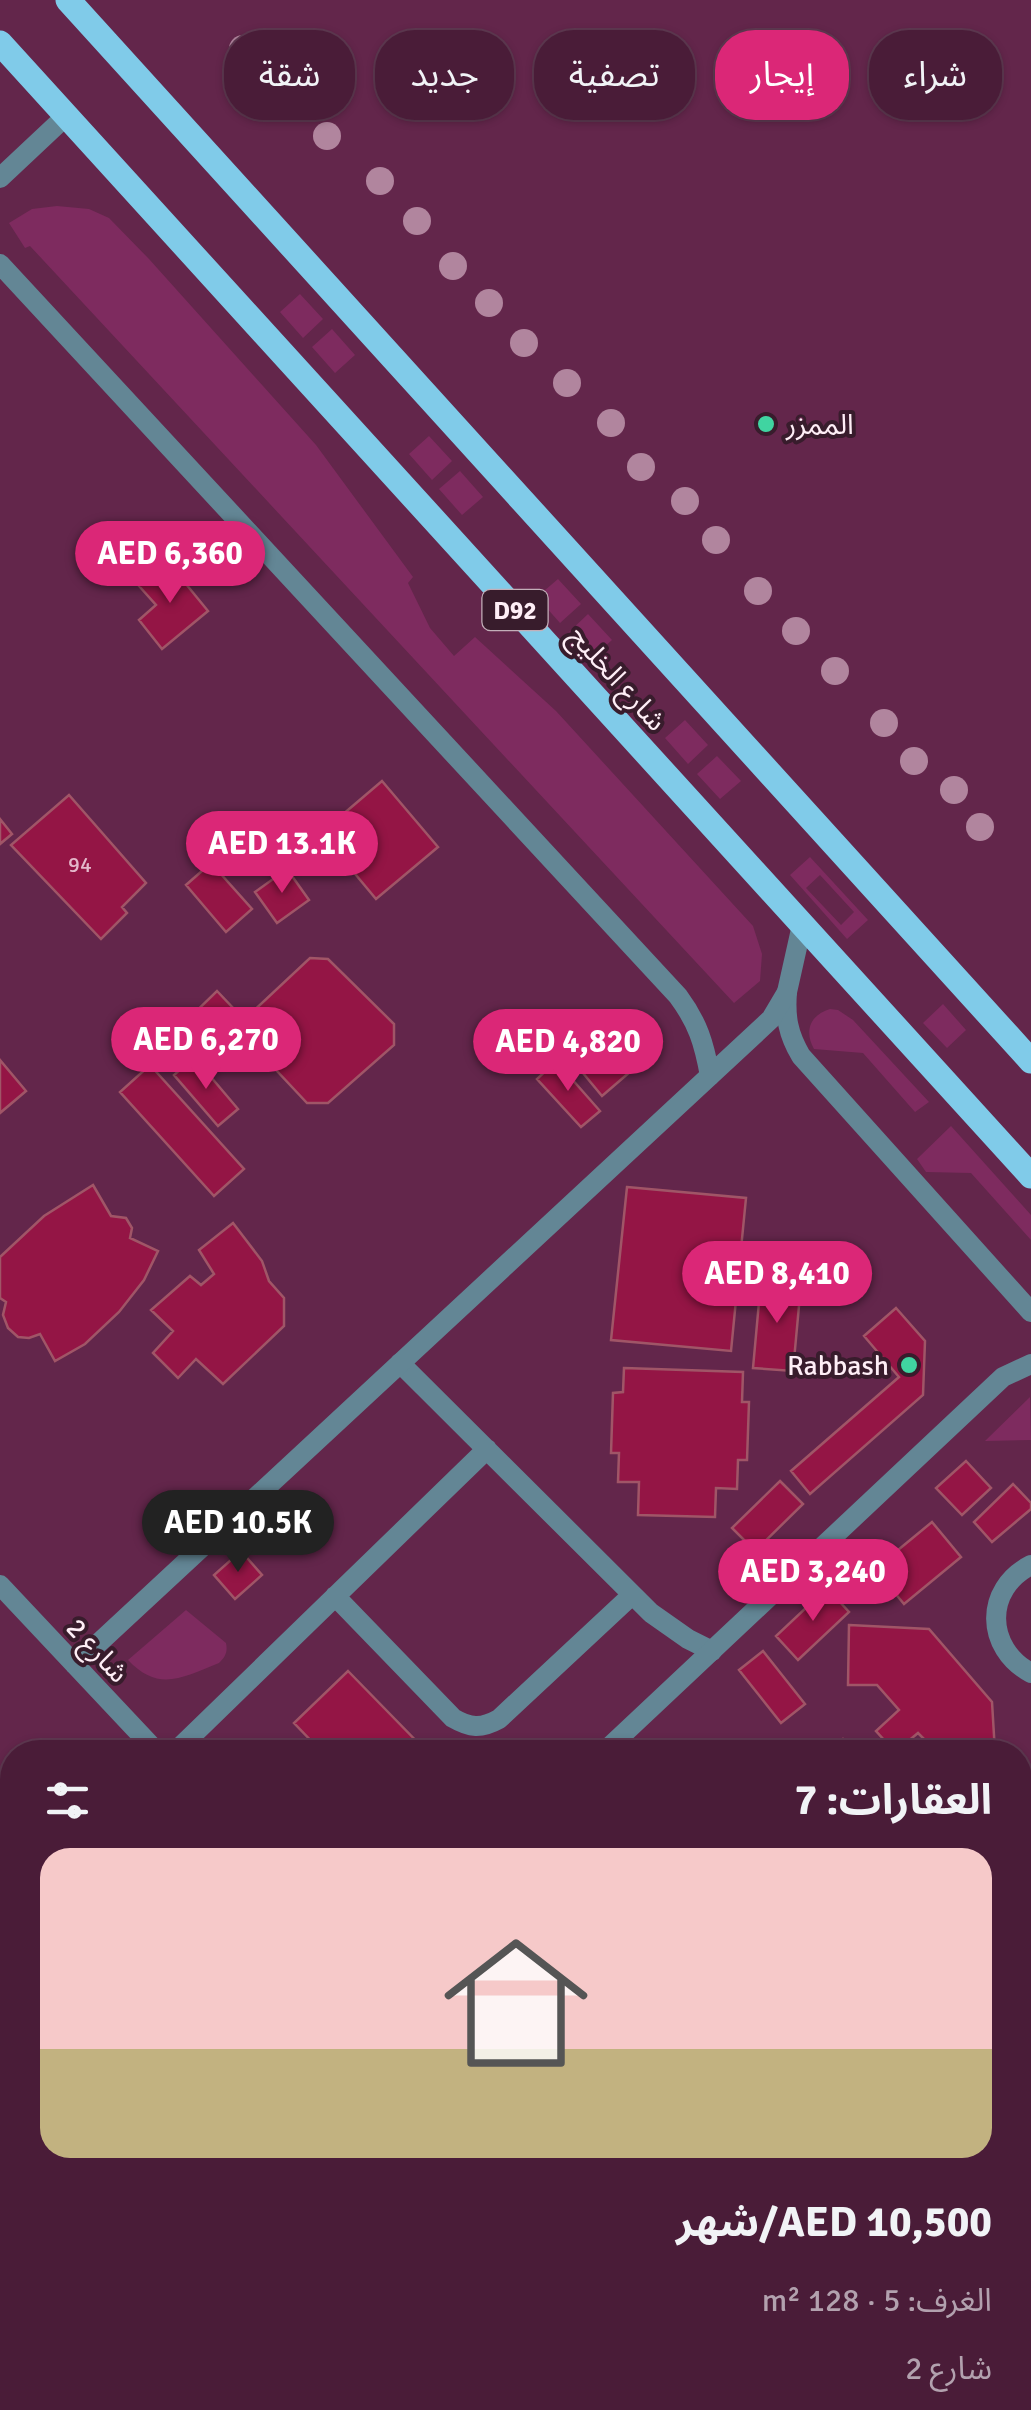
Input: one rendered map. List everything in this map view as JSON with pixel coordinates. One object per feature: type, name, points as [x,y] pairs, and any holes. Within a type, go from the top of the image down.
[{"type":"main road","name":"شارع الخليج","points":[[68,0],[1031,1061]]},
{"type":"main road","name":"شارع الخليج","points":[[0,43],[1031,1176]]},
{"type":"street","points":[[0,178],[66,116]]},
{"type":"street","points":[[0,264],[678,996],[693,1016],[710,1076]]},
{"type":"street","points":[[802,925],[785,1014],[800,1056],[1031,1312]]},
{"type":"street","points":[[75,1666],[771,1019],[787,992]]},
{"type":"street","points":[[400,1362],[632,1595],[669,1627],[712,1651]]},
{"type":"street","points":[[617,1740],[1002,1377],[1031,1364]]},
{"type":"street","points":[[187,1740],[486,1450]]},
{"type":"street","points":[[1031,1565],[1012,1578],[1000,1594],[996,1613],[1004,1651],[1017,1666],[1031,1673]]},
{"type":"street","name":"شارع 2","points":[[0,1585],[146,1740]]},
{"type":"street","points":[[335,1596],[453,1718],[468,1726],[484,1727],[499,1719],[632,1595]]},
{"type":"shaded area","points":[[32,209],[89,209],[109,218],[149,259],[316,445],[413,577],[408,583],[430,628],[454,656],[475,637],[556,711],[753,926],[762,954],[760,981],[734,1003],[30,246],[25,248],[9,223]]},
{"type":"shaded area","points":[[300,294],[323,319],[303,338],[280,312]]},
{"type":"shaded area","points":[[332,329],[355,355],[335,373],[312,347]]},
{"type":"shaded area","points":[[429,436],[452,461],[432,480],[409,454]]},
{"type":"shaded area","points":[[460,471],[483,497],[462,515],[439,489]]},
{"type":"shaded area","points":[[558,579],[581,604],[560,623],[537,597]]},
{"type":"shaded area","points":[[588,614],[612,640],[592,658],[568,633]]},
{"type":"shaded area","points":[[685,720],[708,745],[688,764],[665,738]]},
{"type":"shaded area","points":[[717,756],[741,781],[720,799],[697,774]]},
{"type":"shaded area","points":[[810,857],[868,920],[847,939],[790,875]],"holes":[[[820,875],[854,912],[841,925],[806,888]]]},
{"type":"shaded area","points":[[943,1004],[966,1030],[947,1048],[923,1023]]},
{"type":"shaded area","points":[[830,1009],[853,1020],[929,1102],[915,1112],[863,1053],[814,1049],[809,1036],[811,1024]]},
{"type":"shaded area","points":[[951,1126],[1031,1215],[1031,1240],[971,1173],[926,1172],[917,1159]]},
{"type":"shaded area","points":[[1030,1397],[1031,1440],[985,1441]]},
{"type":"shaded area","points":[[186,1610],[226,1643],[226,1654],[219,1663],[183,1677],[161,1679],[139,1670],[128,1660]]},
{"type":"building","points":[[168,562],[208,611],[162,649],[139,620],[156,605],[139,586]]},
{"type":"building","points":[[382,781],[438,847],[376,899],[321,833]]},
{"type":"building","points":[[69,795],[146,883],[122,907],[127,913],[101,939],[11,845]]},
{"type":"building","points":[[0,819],[12,834],[0,844]]},
{"type":"building","points":[[321,833],[340,855],[326,868],[307,845]]},
{"type":"building","points":[[211,863],[252,909],[226,932],[186,885]]},
{"type":"building","points":[[287,869],[309,900],[277,923],[255,892]]},
{"type":"building","points":[[310,958],[328,959],[394,1024],[394,1045],[328,1103],[307,1103],[246,1038],[246,1018]]},
{"type":"building","points":[[217,991],[234,1009],[194,1049],[176,1031]]},
{"type":"building","points":[[592,1025],[631,1071],[602,1096],[563,1049]]},
{"type":"building","points":[[194,1057],[238,1109],[218,1126],[174,1075]]},
{"type":"building","points":[[0,1060],[26,1091],[0,1113]]},
{"type":"building","points":[[556,1061],[600,1111],[581,1127],[537,1079]]},
{"type":"building","points":[[150,1065],[244,1169],[214,1196],[120,1092]]},
{"type":"building","points":[[93,1185],[111,1216],[126,1218],[132,1228],[130,1238],[158,1251],[144,1280],[119,1312],[85,1344],[55,1361],[40,1334],[18,1337],[8,1328],[3,1315],[6,1302],[0,1298],[0,1257],[44,1216]]},
{"type":"building","points":[[627,1187],[746,1198],[731,1351],[611,1340]]},
{"type":"building","points":[[233,1223],[284,1298],[284,1326],[223,1384],[196,1359],[178,1378],[153,1353],[173,1331],[151,1310],[190,1276],[201,1285],[214,1274],[199,1250]]},
{"type":"building","points":[[761,1280],[801,1284],[793,1371],[753,1368]]},
{"type":"building","points":[[896,1308],[925,1341],[923,1395],[810,1494],[791,1471],[899,1377],[864,1336]]},
{"type":"building","points":[[624,1368],[743,1372],[742,1402],[749,1402],[747,1460],[738,1460],[737,1489],[716,1488],[715,1517],[638,1515],[639,1482],[618,1482],[619,1453],[611,1453],[613,1393],[623,1392]]},
{"type":"building","points":[[966,1461],[991,1488],[962,1515],[936,1488]]},
{"type":"building","points":[[780,1481],[803,1504],[755,1551],[732,1528]]},
{"type":"building","points":[[1013,1484],[1031,1503],[1031,1509],[992,1542],[974,1522]]},
{"type":"building","points":[[932,1522],[961,1557],[904,1604],[875,1569]]},
{"type":"building","points":[[241,1551],[262,1575],[235,1599],[214,1575]]},
{"type":"building","points":[[827,1588],[849,1612],[798,1660],[776,1636]]},
{"type":"building","points":[[849,1625],[929,1629],[992,1702],[994,1740],[925,1740],[918,1733],[910,1740],[884,1740],[876,1731],[899,1710],[877,1685],[848,1685]]},
{"type":"building","points":[[763,1651],[805,1704],[781,1723],[739,1670]]},
{"type":"building","points":[[348,1671],[415,1740],[310,1740],[294,1723]]},
{"type":"place","name":"الممزر","points":[[766,424]]},
{"type":"place","name":"Rabbash","points":[[909,1365]]}]
